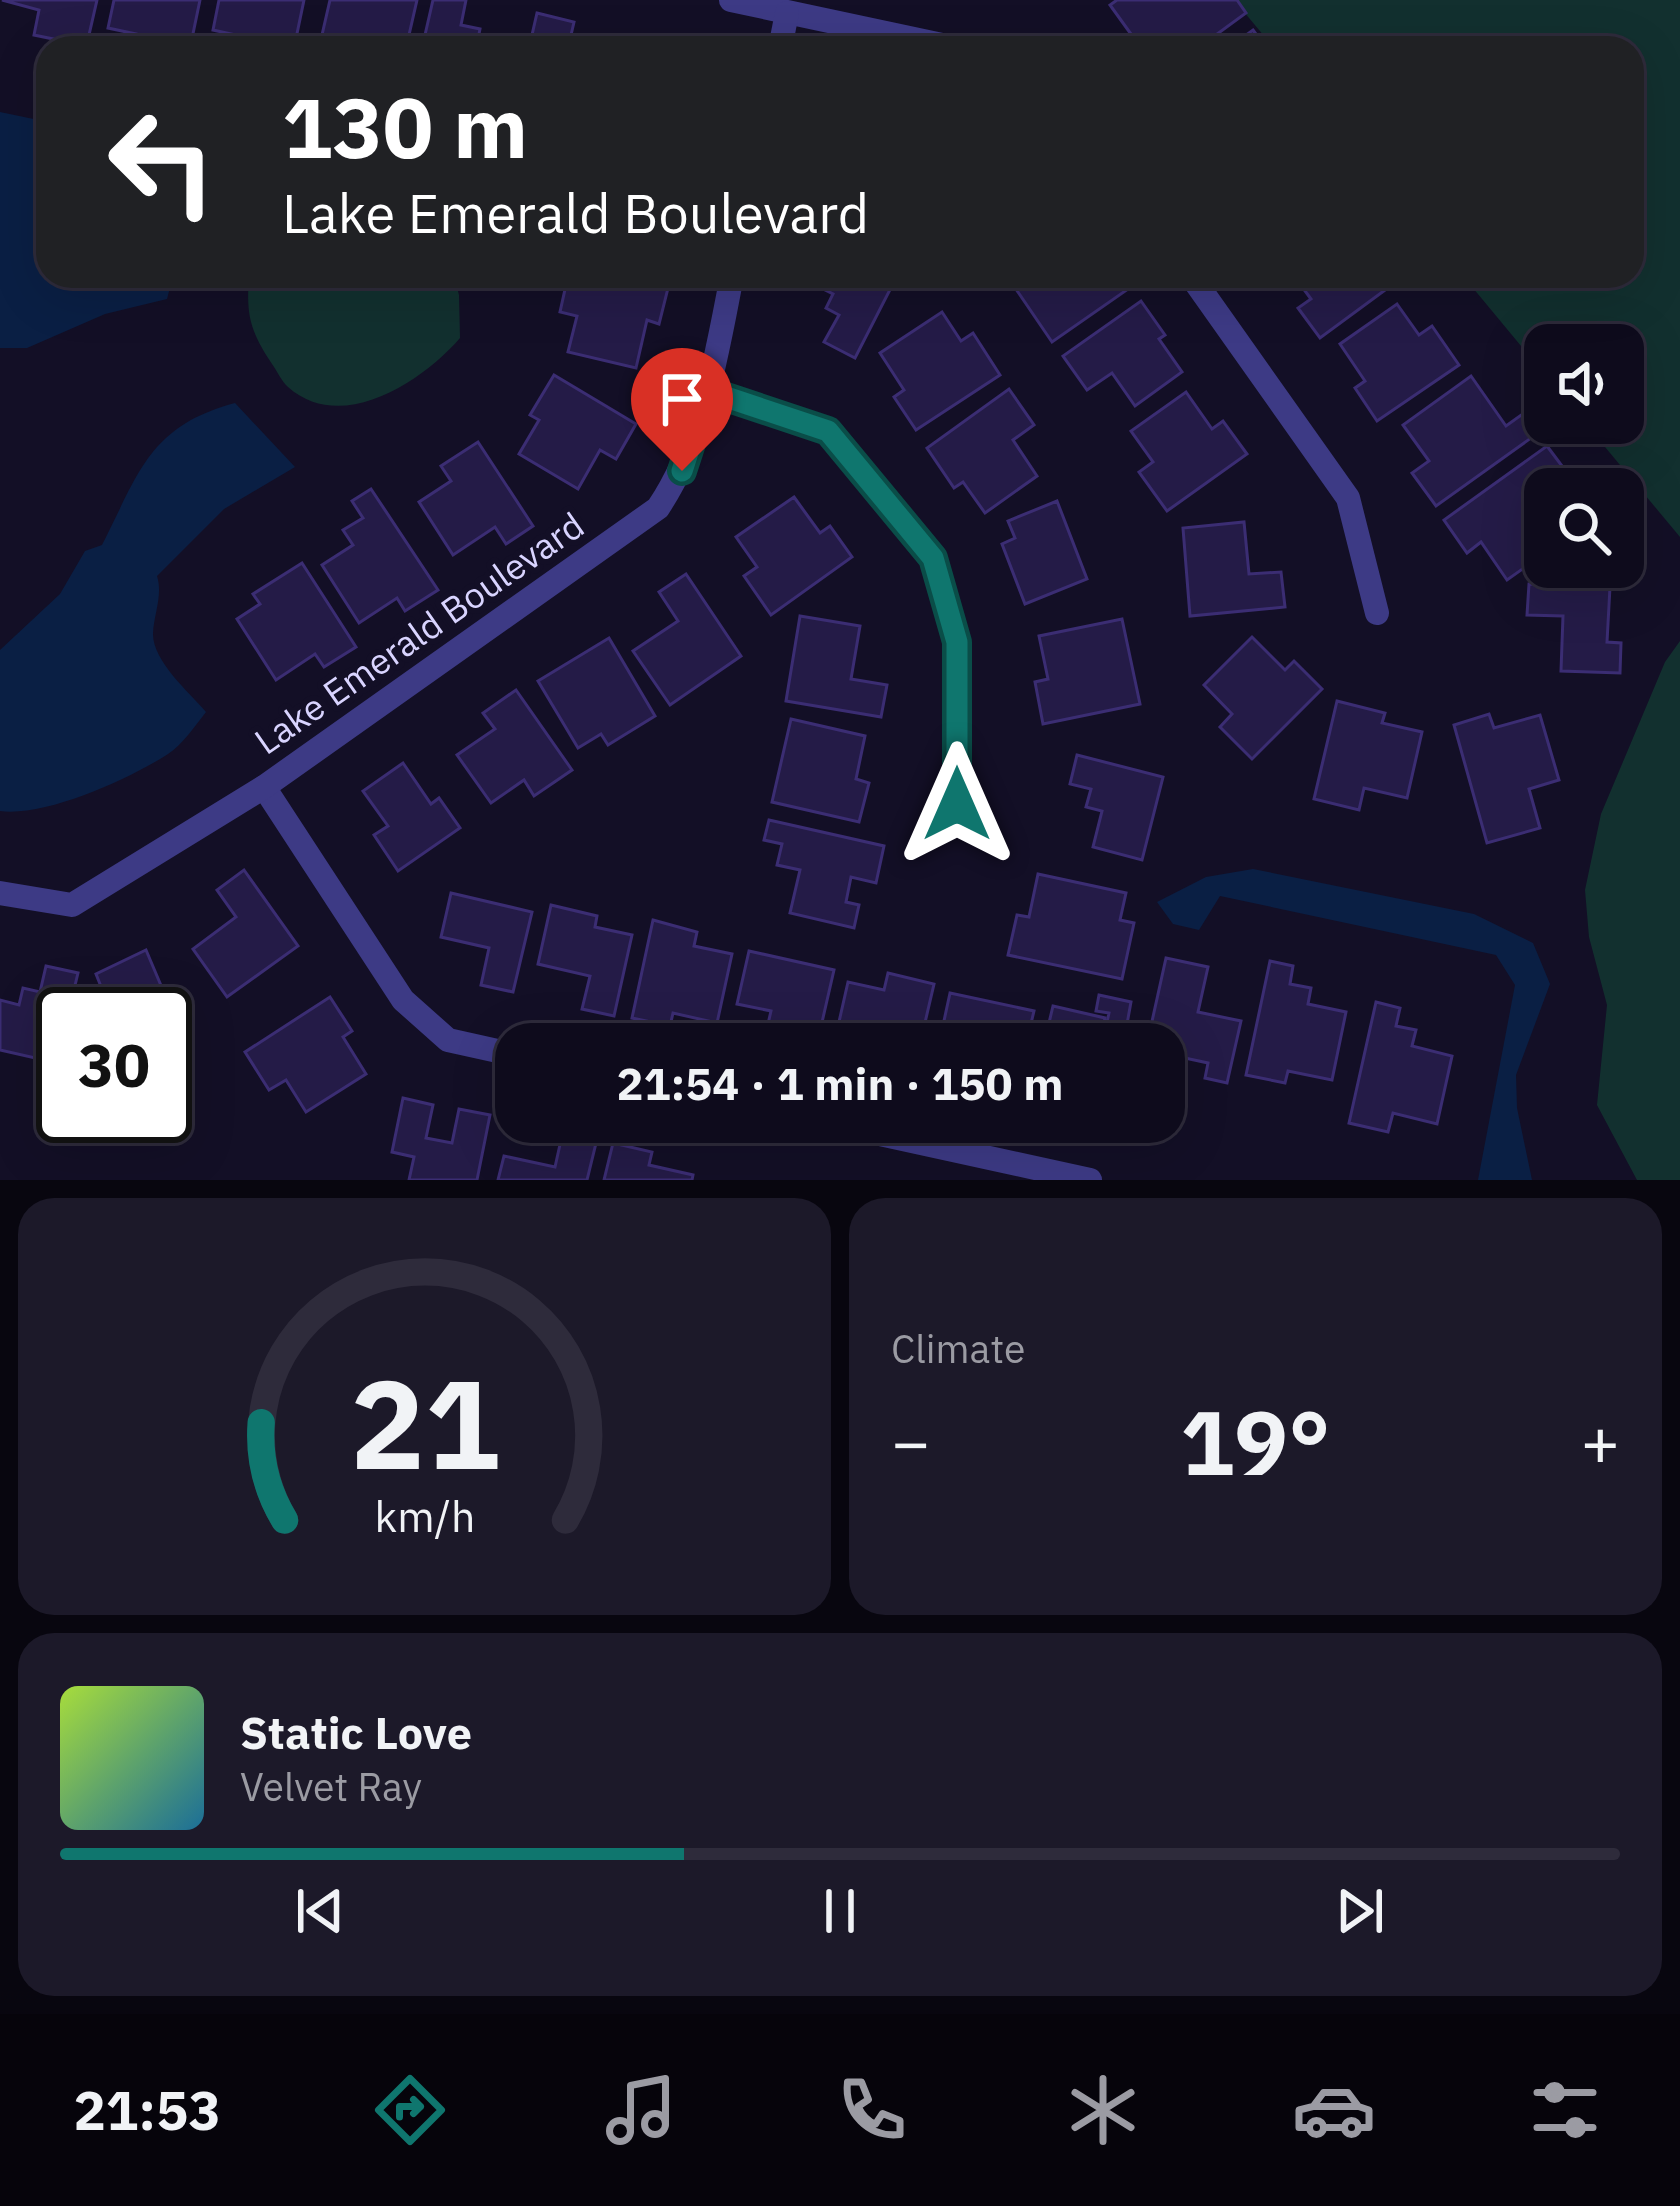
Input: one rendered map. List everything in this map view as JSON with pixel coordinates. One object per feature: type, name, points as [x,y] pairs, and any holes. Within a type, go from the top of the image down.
[{"type":"street","points":[[731,0],[898,36]]},
{"type":"street","points":[[783,36],[788,13]]},
{"type":"street","name":"Lake Emerald Boulevard","points":[[0,893],[72,905],[263,787],[658,508],[682,471],[708,391],[730,288]]},
{"type":"street","points":[[1199,288],[1348,498],[1377,613]]},
{"type":"street","points":[[708,391],[828,431],[933,558],[957,642],[957,804]]},
{"type":"street","points":[[263,787],[403,1000],[448,1040],[495,1050]]},
{"type":"street","points":[[921,1143],[1090,1180]]},
{"type":"green space","points":[[1234,0],[1680,0],[1680,537],[1644,494],[1644,468],[1622,468],[1602,444],[1644,444],[1644,324],[1524,324],[1524,350],[1473,288],[1644,288],[1644,36],[1264,36]]},
{"type":"green space","points":[[249,288],[457,288],[460,338],[404,385],[356,404],[332,406],[309,400],[286,385],[259,342],[249,312]]},
{"type":"green space","points":[[1680,641],[1680,1180],[1637,1180],[1597,1105],[1607,1005],[1589,937],[1585,890],[1601,814],[1665,662]]},
{"type":"water","points":[[0,112],[36,120],[36,288],[170,288],[167,299],[105,314],[27,348],[0,348]]},
{"type":"water","points":[[235,403],[295,467],[224,509],[157,576],[154,644],[173,676],[206,712],[173,750],[132,774],[63,802],[0,811],[0,650],[60,594],[85,551],[102,545],[138,474],[165,439],[206,413]]},
{"type":"water","points":[[1253,869],[1474,914],[1533,943],[1550,984],[1516,1075],[1517,1108],[1532,1180],[1478,1180],[1515,985],[1496,955],[1220,896],[1199,930],[1173,924],[1157,902],[1206,877]]},
{"type":"building","points":[[2,0],[97,0],[89,36],[34,35],[39,10]]},
{"type":"building","points":[[114,0],[200,0],[192,36],[136,36],[108,28]]},
{"type":"building","points":[[219,0],[304,0],[296,36],[240,36],[213,30]]},
{"type":"building","points":[[330,0],[417,0],[409,36],[322,36]]},
{"type":"building","points":[[433,0],[466,0],[461,25],[480,29],[479,36],[425,36]]},
{"type":"building","points":[[1117,0],[1237,0],[1246,13],[1214,36],[1132,36],[1110,5]]},
{"type":"building","points":[[537,13],[574,22],[571,35],[576,36],[532,36]]},
{"type":"building","points":[[565,288],[668,288],[659,324],[647,320],[636,368],[568,352],[577,316],[560,312]]},
{"type":"building","points":[[821,288],[891,288],[855,358],[824,342],[839,315],[826,308],[833,294]]},
{"type":"building","points":[[1015,288],[1130,288],[1052,342]]},
{"type":"building","points":[[1303,288],[1388,288],[1320,338],[1298,308],[1311,299]]},
{"type":"building","points":[[1141,301],[1165,335],[1159,339],[1182,372],[1135,406],[1112,373],[1087,390],[1063,356]]},
{"type":"building","points":[[1397,304],[1419,335],[1432,326],[1459,365],[1377,421],[1355,388],[1365,381],[1340,344]]},
{"type":"building","points":[[942,312],[961,341],[973,333],[1000,375],[916,430],[894,397],[904,390],[880,353]]},
{"type":"building","points":[[554,375],[636,424],[616,459],[600,450],[578,489],[519,454],[539,420],[530,415]]},
{"type":"building","points":[[1471,376],[1506,426],[1524,413],[1524,443],[1436,506],[1412,473],[1429,461],[1403,425]]},
{"type":"building","points":[[1009,389],[1034,425],[1013,440],[1037,476],[985,513],[963,482],[954,488],[927,448]]},
{"type":"building","points":[[1186,392],[1212,429],[1223,421],[1247,454],[1167,511],[1139,472],[1153,462],[1131,431]]},
{"type":"building","points":[[478,442],[533,526],[506,544],[495,527],[453,555],[419,502],[451,481],[441,466]]},
{"type":"building","points":[[1547,446],[1562,466],[1524,468],[1524,568],[1507,580],[1481,542],[1467,553],[1444,520]]},
{"type":"building","points":[[371,489],[438,590],[405,611],[397,598],[359,623],[322,565],[353,545],[343,530],[363,518],[352,501]]},
{"type":"building","points":[[794,497],[820,533],[830,526],[852,557],[771,615],[744,576],[757,567],[736,537]]},
{"type":"building","points":[[1057,501],[1087,579],[1025,604],[1002,544],[1015,538],[1008,521]]},
{"type":"building","points":[[1244,522],[1249,574],[1281,572],[1285,607],[1190,616],[1183,528]]},
{"type":"building","points":[[302,563],[356,647],[324,667],[315,654],[276,680],[237,619],[260,604],[253,594]]},
{"type":"building","points":[[686,574],[741,656],[670,705],[633,651],[678,621],[659,592]]},
{"type":"building","points":[[1529,588],[1610,588],[1607,642],[1621,643],[1620,673],[1561,671],[1563,616],[1527,615]]},
{"type":"building","points":[[800,616],[860,626],[851,679],[887,685],[881,717],[786,701]]},
{"type":"building","points":[[1122,619],[1140,704],[1043,724],[1035,682],[1048,679],[1039,636]]},
{"type":"building","points":[[1252,637],[1285,670],[1294,661],[1322,689],[1252,759],[1220,727],[1232,714],[1204,685]]},
{"type":"building","points":[[609,638],[655,716],[608,745],[601,734],[578,748],[538,681]]},
{"type":"building","points":[[516,690],[572,770],[534,796],[524,780],[491,803],[457,755],[495,729],[483,713]]},
{"type":"building","points":[[1337,701],[1385,713],[1382,723],[1422,732],[1407,798],[1364,788],[1359,810],[1314,799]]},
{"type":"building","points":[[1489,714],[1494,728],[1540,715],[1559,780],[1529,789],[1540,828],[1487,843],[1454,725]]},
{"type":"building","points":[[791,719],[865,736],[856,779],[869,783],[859,822],[772,802]]},
{"type":"building","points":[[1077,755],[1163,777],[1142,860],[1093,847],[1102,811],[1086,807],[1091,789],[1070,784]]},
{"type":"building","points":[[403,763],[431,804],[439,798],[460,828],[398,871],[374,835],[388,826],[363,791]]},
{"type":"building","points":[[769,820],[884,846],[876,883],[851,877],[846,902],[859,905],[854,928],[790,913],[800,870],[777,865],[782,844],[764,840]]},
{"type":"building","points":[[244,870],[298,946],[227,997],[193,949],[236,917],[217,890]]},
{"type":"building","points":[[1038,874],[1126,893],[1120,920],[1134,923],[1122,979],[1008,955],[1017,915],[1029,917]]},
{"type":"building","points":[[451,893],[532,912],[513,992],[481,985],[489,948],[441,937]]},
{"type":"building","points":[[551,905],[597,916],[595,927],[632,935],[614,1016],[582,1009],[590,976],[538,964]]},
{"type":"building","points":[[653,920],[697,932],[694,946],[732,954],[717,1023],[673,1013],[671,1023],[632,1018]]},
{"type":"building","points":[[146,950],[162,987],[101,987],[96,974]]},
{"type":"building","points":[[749,951],[834,970],[822,1023],[768,1023],[771,1011],[737,1004]]},
{"type":"building","points":[[1166,958],[1208,967],[1198,1012],[1241,1021],[1227,1083],[1205,1078],[1208,1063],[1185,1058],[1185,1023],[1152,1023]]},
{"type":"building","points":[[1270,961],[1293,966],[1290,984],[1311,988],[1308,1004],[1346,1012],[1332,1080],[1288,1071],[1285,1083],[1246,1075]]},
{"type":"building","points":[[46,966],[78,973],[75,987],[41,987]]},
{"type":"building","points":[[888,973],[934,984],[925,1023],[839,1023],[848,982],[884,990]]},
{"type":"building","points":[[23,988],[36,991],[36,1058],[0,1050],[0,1000],[19,1005]]},
{"type":"building","points":[[950,993],[1034,1011],[1031,1023],[944,1023]]},
{"type":"building","points":[[1099,995],[1131,1002],[1127,1023],[1107,1023],[1109,1013],[1096,1011]]},
{"type":"building","points":[[330,997],[352,1031],[343,1037],[366,1074],[306,1112],[286,1080],[269,1090],[245,1052]]},
{"type":"building","points":[[1376,1002],[1400,1008],[1396,1026],[1416,1030],[1412,1046],[1452,1056],[1437,1124],[1393,1113],[1388,1132],[1349,1123]]},
{"type":"building","points":[[1053,1006],[1105,1018],[1104,1023],[1049,1023]]},
{"type":"building","points":[[403,1098],[433,1105],[426,1138],[452,1143],[459,1109],[490,1115],[477,1180],[409,1180],[414,1157],[392,1152]]},
{"type":"building","points":[[560,1143],[596,1143],[587,1180],[498,1180],[504,1156],[555,1167]]},
{"type":"building","points":[[613,1143],[652,1152],[649,1165],[693,1175],[692,1180],[604,1180]]},
{"type":"route","points":[[682,471],[708,391],[828,431],[907,526],[933,558],[957,642],[957,804]]}]
